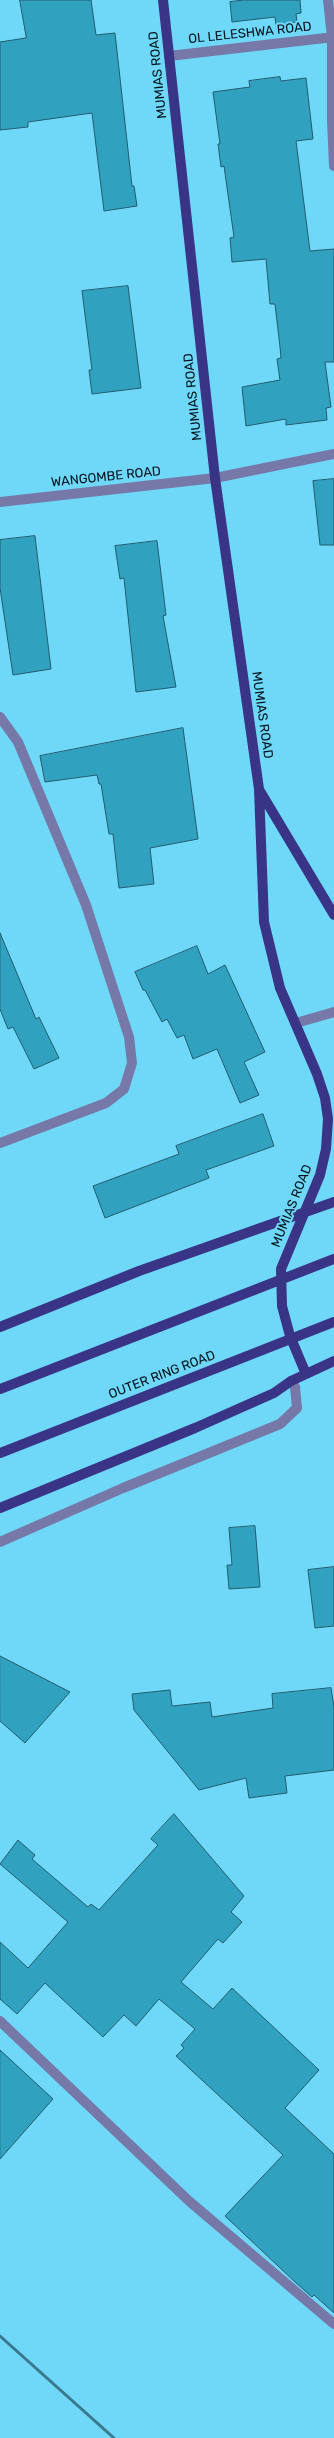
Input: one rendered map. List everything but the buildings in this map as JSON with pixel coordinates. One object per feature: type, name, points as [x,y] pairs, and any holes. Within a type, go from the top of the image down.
[{"type":"main road","name":"MUMIAS ROAD","points":[[163,0],[215,478],[259,789],[264,922],[280,988],[317,1074],[325,1098],[328,1119],[326,1149],[320,1175],[281,1269],[280,1286],[282,1306],[290,1336],[306,1374]]},
{"type":"main road","name":"MUMIAS ROAD","points":[[259,789],[334,915]]},
{"type":"main road","points":[[0,1327],[139,1271],[334,1202]]},
{"type":"main road","points":[[0,1390],[334,1259]]},
{"type":"main road","name":"OUTER RING ROAD","points":[[0,1453],[334,1322]]},
{"type":"main road","points":[[0,1508],[195,1428],[274,1393],[291,1381],[334,1361]]},
{"type":"street","points":[[328,0],[333,37],[334,166]]},
{"type":"street","name":"OL LELESHWA ROAD","points":[[169,56],[333,37]]},
{"type":"street","points":[[215,478],[334,454]]},
{"type":"street","name":"WANGOMBE ROAD","points":[[0,502],[215,478]]},
{"type":"street","points":[[0,717],[18,742],[86,905],[129,1037],[132,1063],[124,1089],[106,1103],[0,1143]]},
{"type":"street","points":[[296,1023],[334,1012]]},
{"type":"street","points":[[0,1542],[123,1488],[280,1424],[298,1408],[295,1387],[291,1381]]},
{"type":"street","points":[[0,2021],[189,2201],[334,2324]]},
{"type":"railway","points":[[0,2336],[114,2438]]}]
